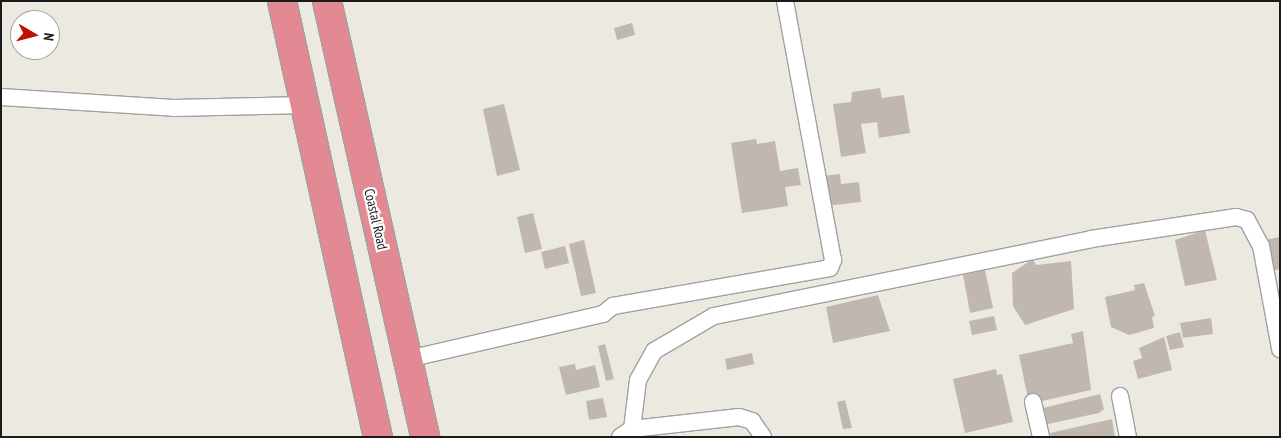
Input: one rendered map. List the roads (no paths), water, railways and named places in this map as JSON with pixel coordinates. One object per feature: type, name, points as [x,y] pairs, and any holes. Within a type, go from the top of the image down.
[{"type":"highway","points":[[282,1],[378,437]]},
{"type":"highway","name":"Coastal Road","points":[[327,1],[425,437]]},
{"type":"street","points":[[408,359],[603,314],[614,306],[830,268],[832,256],[786,1]]},
{"type":"street","points":[[1,97],[174,108],[305,105]]},
{"type":"street","points":[[763,437],[752,420],[740,417],[626,433],[638,380],[654,351],[714,316],[1091,238],[1236,217],[1247,220],[1261,246],[1280,349]]},
{"type":"street","points":[[1120,396],[1128,437]]},
{"type":"street","points":[[1033,402],[1041,437]]}]
